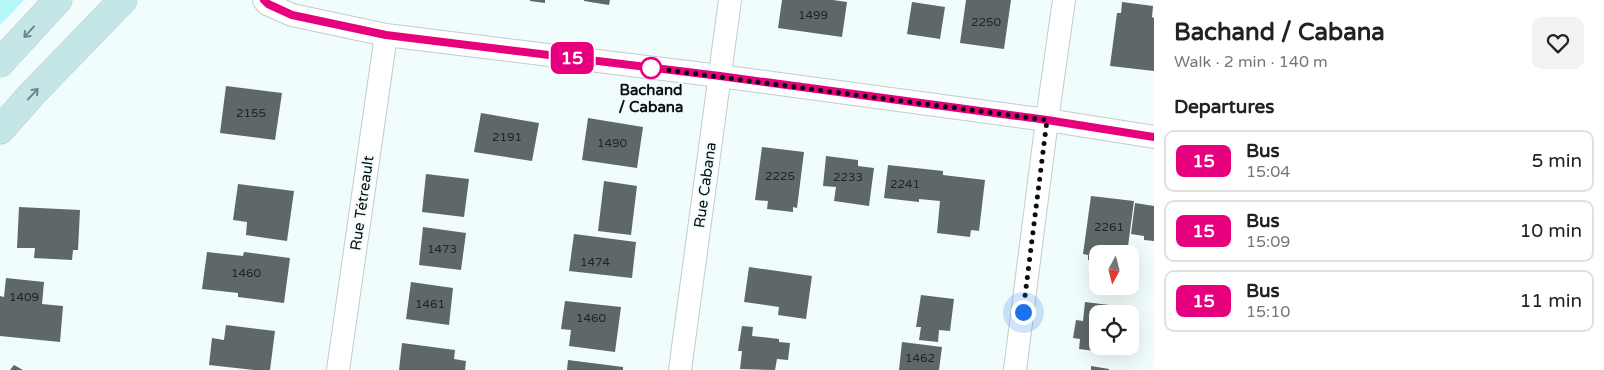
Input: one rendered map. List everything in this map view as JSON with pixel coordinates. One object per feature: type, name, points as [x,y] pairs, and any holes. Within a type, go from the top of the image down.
[{"type":"main road","points":[[0,63],[58,0]]},
{"type":"main road","points":[[0,130],[123,0]]},
{"type":"street","points":[[264,0],[268,4],[292,15],[386,35],[720,76],[1047,120],[1154,137]]},
{"type":"street","name":"Rue Cabana","points":[[680,370],[730,0]]},
{"type":"street","points":[[1015,370],[1064,0]]},
{"type":"street","name":"Rue Tétreault","points":[[338,370],[386,35]]},
{"type":"shaded area","points":[[0,0],[24,0],[0,25]]},
{"type":"building","points":[[545,0],[545,3],[530,1]]},
{"type":"building","points":[[584,0],[610,0],[609,5]]},
{"type":"building","points":[[782,0],[833,0],[847,2],[842,37],[778,28]]},
{"type":"building","points":[[966,0],[1011,0],[1004,49],[960,43]]},
{"type":"building","points":[[912,2],[945,7],[940,39],[907,34]]},
{"type":"building","points":[[1122,2],[1153,6],[1154,71],[1110,66],[1117,13],[1121,13]]},
{"type":"building","points":[[226,86],[282,93],[275,140],[220,133]]},
{"type":"building","points":[[481,113],[539,123],[532,161],[474,152]]},
{"type":"building","points":[[588,118],[643,127],[637,168],[582,160]]},
{"type":"building","points":[[762,147],[804,152],[797,208],[793,207],[793,212],[767,209],[768,201],[755,200]]},
{"type":"building","points":[[826,156],[858,160],[858,166],[874,168],[869,206],[834,201],[836,187],[823,186]]},
{"type":"building","points":[[888,165],[943,171],[943,175],[985,180],[979,231],[971,230],[970,237],[937,233],[940,201],[919,199],[919,202],[884,198]]},
{"type":"building","points":[[426,174],[469,179],[464,217],[422,212]]},
{"type":"building","points":[[604,181],[637,186],[631,235],[598,231]]},
{"type":"building","points":[[238,184],[294,191],[287,241],[246,235],[247,222],[233,220]]},
{"type":"building","points":[[1091,196],[1134,201],[1128,245],[1089,245],[1089,260],[1088,255],[1083,254]]},
{"type":"building","points":[[1135,203],[1154,206],[1154,241],[1144,240],[1144,236],[1131,234]]},
{"type":"building","points":[[19,207],[80,210],[78,250],[73,250],[72,260],[34,258],[35,248],[17,248]]},
{"type":"building","points":[[423,227],[466,233],[461,270],[419,265]]},
{"type":"building","points":[[574,234],[636,242],[632,278],[569,271]]},
{"type":"building","points":[[207,252],[243,256],[244,252],[290,258],[284,303],[238,297],[238,293],[202,289]]},
{"type":"building","points":[[749,267],[812,276],[806,319],[778,315],[779,307],[744,302]]},
{"type":"building","points":[[6,278],[44,282],[42,304],[63,306],[60,342],[0,336],[0,296],[4,297]]},
{"type":"building","points":[[411,282],[453,288],[449,325],[406,319]]},
{"type":"building","points":[[921,295],[954,299],[950,331],[939,330],[938,342],[919,340],[921,327],[916,327]]},
{"type":"building","points":[[565,301],[621,307],[615,352],[569,346],[571,330],[561,329]]},
{"type":"building","points":[[1085,302],[1109,305],[1089,305],[1089,350],[1079,349],[1080,339],[1073,338],[1076,320],[1083,321]]},
{"type":"building","points":[[226,325],[275,331],[270,370],[209,365],[212,338],[224,340]]},
{"type":"building","points":[[742,326],[753,327],[752,336],[779,339],[779,342],[790,343],[788,360],[777,359],[775,370],[740,369],[742,351],[738,351]]},
{"type":"building","points":[[902,342],[942,347],[939,370],[899,370]]},
{"type":"building","points":[[402,343],[455,350],[454,359],[466,361],[465,370],[399,370]]},
{"type":"building","points":[[568,360],[623,367],[623,370],[567,370]]},
{"type":"building","points":[[14,365],[23,370],[10,370]]},
{"type":"building","points":[[1091,366],[1109,369],[1109,370],[1091,370]]},
{"type":"bus line","name":"15","points":[[264,0],[268,4],[292,15],[386,35],[720,76],[1047,120],[1154,137]]},
{"type":"place","name":"Bachand / Cabana","points":[[651,68]]},
{"type":"route","points":[[651,68],[1047,120],[1023,312]]}]
